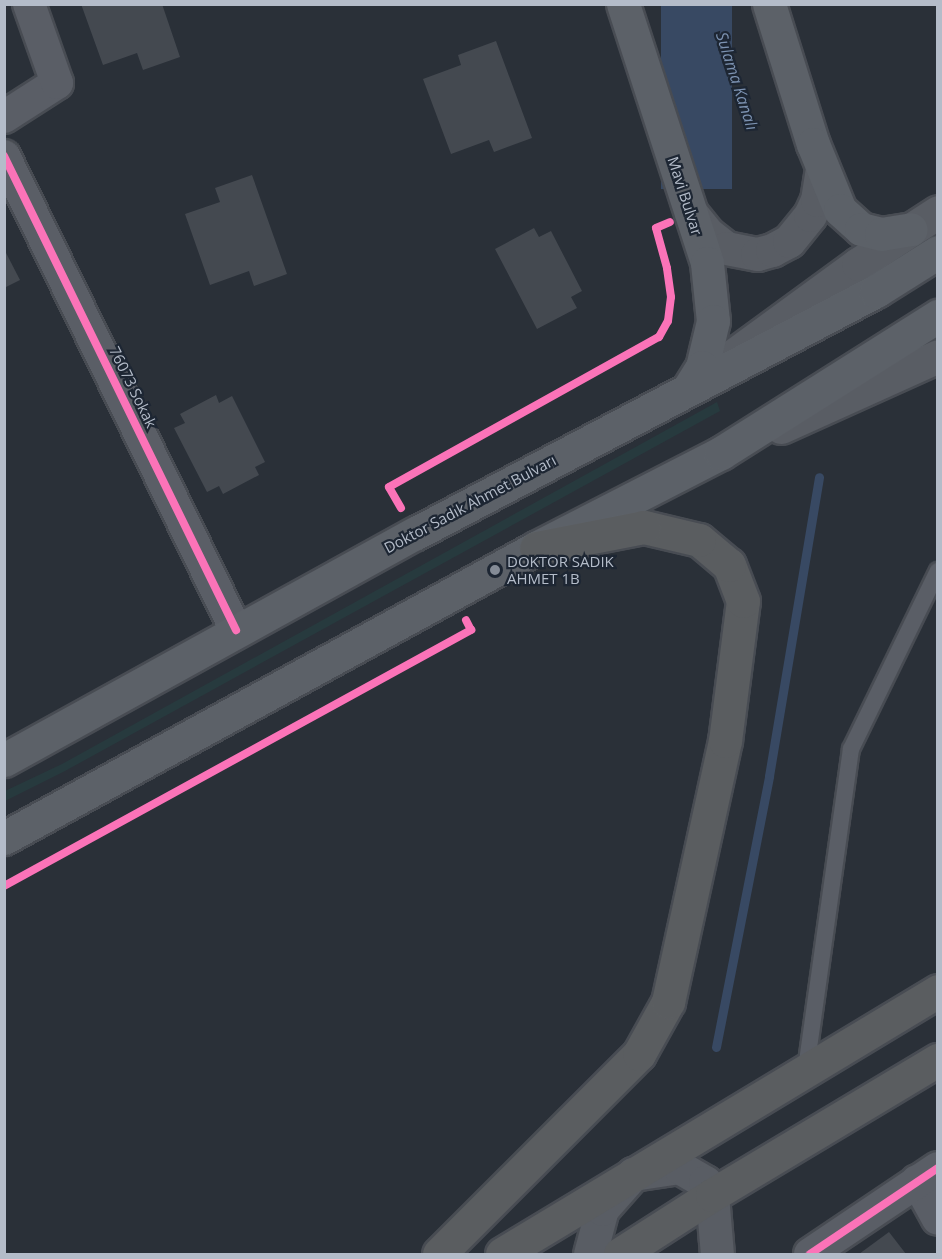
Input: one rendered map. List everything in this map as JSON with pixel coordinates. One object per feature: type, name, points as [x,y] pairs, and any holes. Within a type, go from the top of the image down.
[{"type":"highway","points":[[439,1254],[639,1054],[645,1044],[668,1002],[725,741],[743,602],[729,565],[699,540],[644,528],[536,548]]},
{"type":"highway","points":[[502,1254],[938,991]]},
{"type":"highway","points":[[620,1254],[938,1060]]},
{"type":"main road","name":"Mavi Bulvar","points":[[622,4],[707,263],[713,321],[702,367],[688,389]]},
{"type":"main road","points":[[769,4],[822,167],[840,210],[861,229],[882,234],[924,220]]},
{"type":"main road","points":[[691,213],[706,233],[726,248],[757,254],[772,250],[789,241],[810,215],[817,200],[822,167]]},
{"type":"main road","points":[[688,389],[858,264],[924,220]]},
{"type":"main road","name":"Doktor Sadık Ahmet Bulvarı","points":[[4,760],[236,630],[876,291],[938,252]]},
{"type":"main road","points":[[721,453],[938,316]]},
{"type":"main road","points":[[7,835],[536,548],[721,453],[938,356]]},
{"type":"main road","points":[[590,1254],[602,1209],[633,1174],[679,1167],[705,1182],[712,1196],[717,1254]]},
{"type":"street","points":[[4,117],[57,83],[29,4]]},
{"type":"street","name":"76073 Sokak","points":[[4,156],[236,630]]},
{"type":"street","points":[[810,1254],[927,1175],[938,1219]]},
{"type":"lane","points":[[806,1069],[851,749],[938,572]]},
{"type":"green space","points":[[717,402],[720,411],[65,771],[5,801],[5,791],[62,764]]},
{"type":"water","points":[[661,5],[732,5],[732,189],[661,189]]},
{"type":"building","points":[[81,4],[162,4],[180,57],[143,70],[137,53],[103,65]]},
{"type":"building","points":[[496,41],[532,138],[494,152],[489,140],[451,154],[423,79],[461,65],[458,55]]},
{"type":"building","points":[[252,175],[287,274],[254,286],[249,271],[210,285],[185,214],[220,202],[215,188]]},
{"type":"building","points":[[534,228],[539,237],[551,231],[582,291],[571,297],[577,308],[537,329],[495,249]]},
{"type":"building","points":[[4,249],[20,280],[4,288]]},
{"type":"building","points":[[216,395],[219,403],[232,396],[265,462],[255,467],[259,475],[223,494],[219,486],[207,492],[174,428],[185,423],[180,414]]},
{"type":"building","points":[[889,1232],[906,1254],[859,1254]]},
{"type":"waterway","points":[[716,1047],[769,776],[819,477]]},
{"type":"cycle path","points":[[4,156],[236,630]]},
{"type":"cycle path","points":[[401,508],[389,487],[659,337],[668,321],[671,297],[667,268],[656,228],[670,222]]},
{"type":"cycle path","points":[[4,886],[471,630],[466,620]]},
{"type":"cycle path","points":[[810,1254],[938,1168]]},
{"type":"place","name":"DOKTOR SADIK AHMET 1B","points":[[495,570]]},
{"type":"water label","name":"Sulama Kanalı","points":[[737,81]]}]
